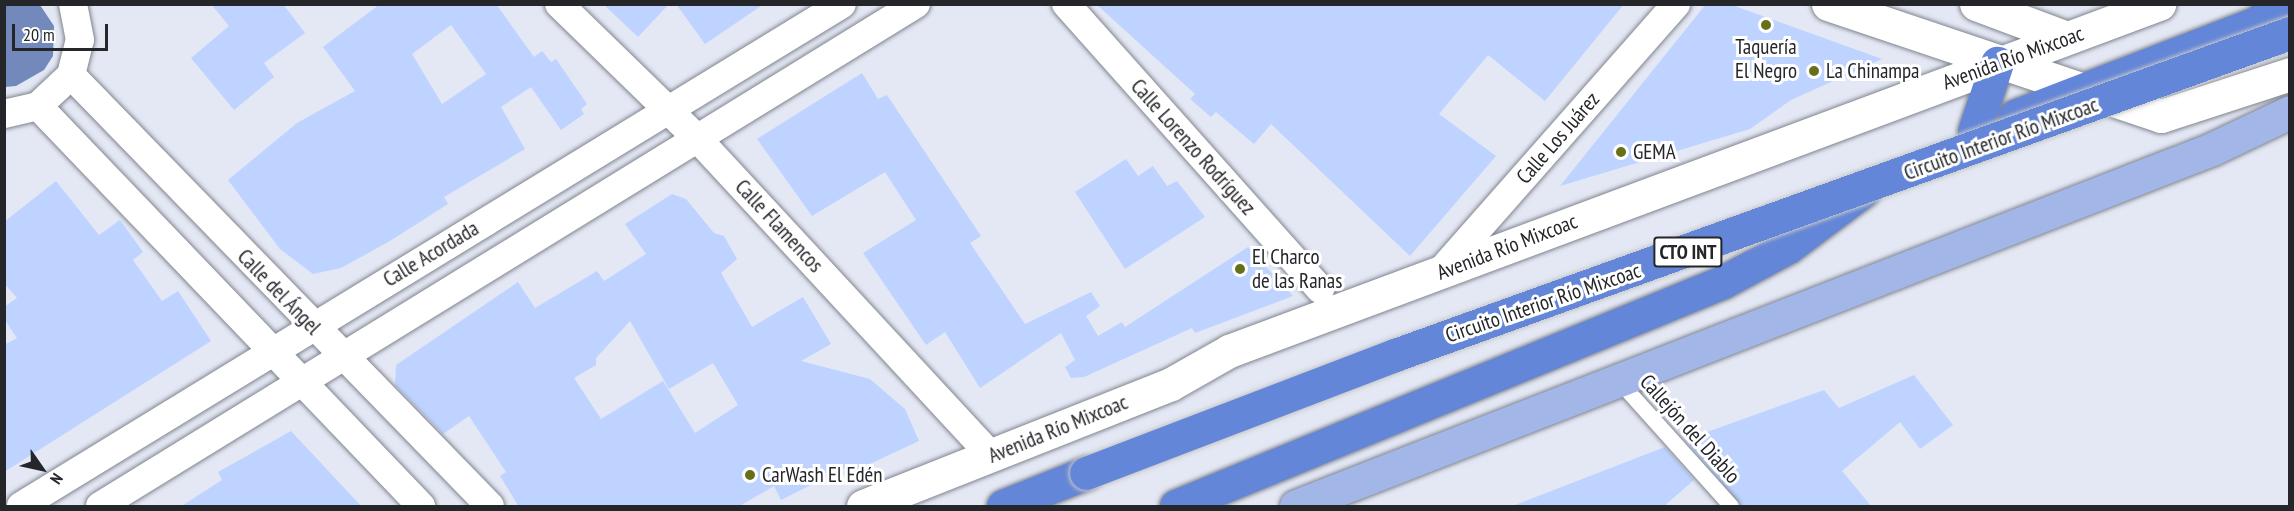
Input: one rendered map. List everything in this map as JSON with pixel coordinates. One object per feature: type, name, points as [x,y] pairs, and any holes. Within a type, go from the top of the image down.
[{"type":"highway","points":[[1176,507],[1723,282],[1788,247],[1885,174],[1974,132],[2259,22],[2274,4]]},
{"type":"highway","name":"Circuito Interior Río Mixcoac","points":[[1003,507],[1395,355],[2289,33]]},
{"type":"highway","points":[[1974,132],[1997,63]]},
{"type":"main road","points":[[1828,4],[2077,92],[2161,116],[2289,74]]},
{"type":"main road","points":[[1976,4],[2067,38]]},
{"type":"main road","name":"Avenida Río Mixcoac","points":[[863,507],[1171,384],[1229,351],[2159,4]]},
{"type":"main road","points":[[1296,507],[2212,149],[2289,112]]},
{"type":"main road","points":[[2212,149],[2289,138]]},
{"type":"street","name":"Calle Flamencos","points":[[559,4],[697,138],[991,455]]},
{"type":"street","name":"Calle Acordada","points":[[21,507],[312,326],[842,4]]},
{"type":"street","name":"Calle Acordada","points":[[100,507],[302,379],[916,4]]},
{"type":"street","name":"Calle Lorenzo Rodríguez","points":[[1066,4],[1320,290]]},
{"type":"street","name":"Calle Los Juárez","points":[[1440,272],[1676,4]]},
{"type":"street","points":[[4,114],[38,106],[71,75],[79,49],[84,10]]},
{"type":"street","name":"Calle del Ángel","points":[[71,75],[490,507]]},
{"type":"street","name":"Calle del Ángel","points":[[38,106],[302,379],[421,507]]},
{"type":"lane","name":"Callejón del Diablo","points":[[1618,380],[1731,507]]},
{"type":"water","points":[[4,5],[40,5],[54,26],[53,56],[44,70],[16,86],[5,87]]},
{"type":"building","points":[[211,4],[283,4],[305,33],[264,63],[274,77],[234,110],[191,58],[229,26]]},
{"type":"building","points":[[380,4],[496,4],[534,57],[542,51],[551,62],[556,59],[587,104],[581,109],[584,114],[561,130],[531,87],[501,107],[525,149],[444,197],[448,204],[390,241],[341,268],[313,274],[280,249],[228,180],[297,123],[355,91],[323,47]],"holes":[[[451,25],[486,74],[442,104],[412,54]]]},
{"type":"building","points":[[603,4],[669,4],[638,37]]},
{"type":"building","points":[[676,4],[764,4],[705,44]]},
{"type":"building","points":[[1096,4],[1624,4],[1545,101],[1488,55],[1439,114],[1496,156],[1410,256],[1271,124],[1254,144],[1216,112],[1211,117],[1190,99],[1195,94]]},
{"type":"building","points":[[1706,4],[1729,4],[1882,59],[1791,100],[1750,129],[1560,186]]},
{"type":"building","points":[[862,73],[878,99],[887,95],[981,236],[970,243],[1025,324],[1091,292],[1100,306],[1086,316],[1098,336],[1122,322],[1125,327],[1248,247],[1293,296],[1195,333],[1192,328],[1084,377],[1071,378],[1065,367],[1075,360],[1061,333],[980,388],[945,332],[926,345],[863,253],[916,220],[885,172],[812,216],[757,139]]},
{"type":"building","points":[[1126,159],[1138,176],[1153,166],[1167,186],[1177,181],[1205,217],[1125,269],[1075,192]]},
{"type":"building","points":[[56,181],[99,235],[120,220],[143,252],[133,260],[162,301],[178,291],[211,341],[4,472],[4,345],[17,338],[4,319],[4,307],[17,298],[4,283],[4,222]]},
{"type":"building","points":[[672,194],[686,199],[714,233],[724,236],[737,259],[721,273],[752,327],[803,297],[831,344],[801,361],[870,379],[905,409],[919,441],[857,470],[853,464],[781,500],[774,486],[738,507],[519,507],[500,476],[506,472],[469,416],[443,434],[395,385],[396,365],[518,282],[535,308],[597,271],[604,281],[646,254],[625,224]],"holes":[[[630,321],[669,389],[713,363],[738,405],[695,433],[663,381],[601,419],[574,378],[596,365],[596,358]]]},
{"type":"building","points":[[1914,375],[1953,425],[1920,449],[1900,422],[1842,471],[1872,507],[1742,507],[1685,440],[1824,390],[1839,408]]},
{"type":"building","points":[[291,431],[362,507],[180,507],[222,480],[218,472]]},
{"type":"building","points":[[1665,447],[1694,480],[1663,507],[1510,507]]},
{"type":"place","name":"Taquería El Negro","points":[[1766,25]]},
{"type":"place","name":"La Chinampa","points":[[1814,71]]},
{"type":"place","name":"GEMA","points":[[1621,152]]},
{"type":"place","name":"El Charco de las Ranas","points":[[1240,269]]},
{"type":"place","name":"CarWash El Edén","points":[[750,475]]}]
